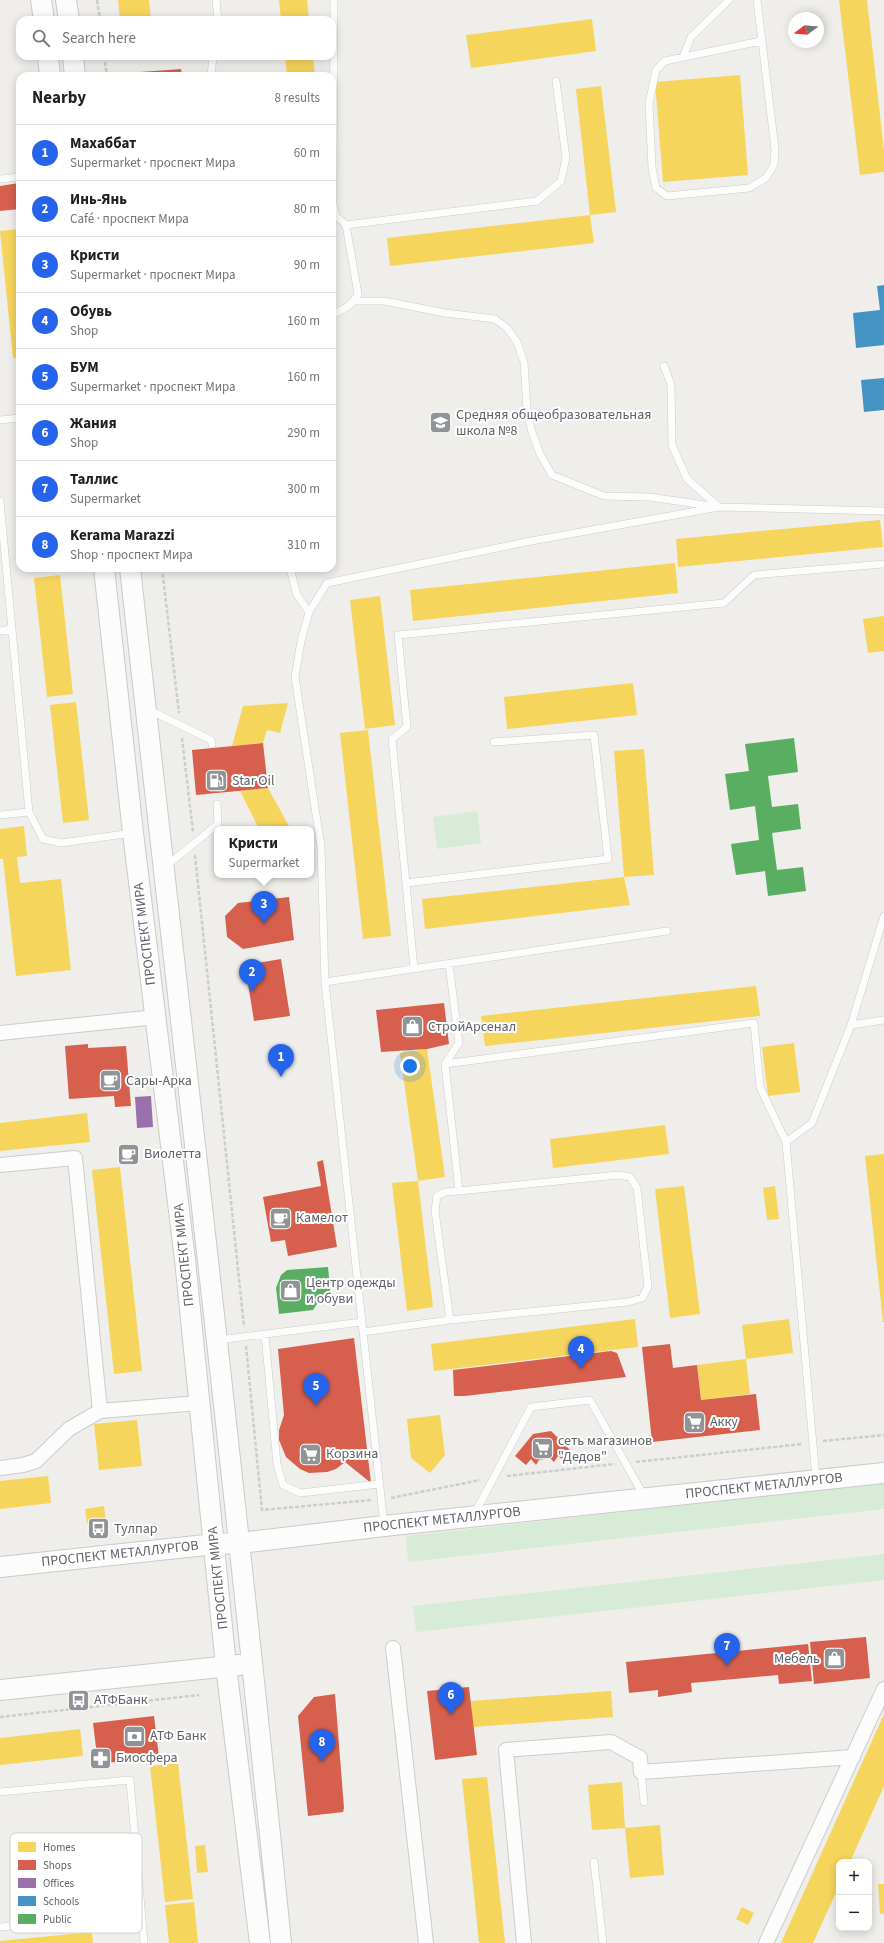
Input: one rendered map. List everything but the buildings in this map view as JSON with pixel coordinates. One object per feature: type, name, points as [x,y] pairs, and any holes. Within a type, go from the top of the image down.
[{"type":"main road","points":[[41,0],[43,16]]},
{"type":"main road","points":[[66,0],[68,16]]},
{"type":"main road","points":[[48,60],[50,72]]},
{"type":"main road","points":[[73,60],[75,72]]},
{"type":"main road","name":"ПРОСПЕКТ МИРА","points":[[104,572],[133,833],[185,1260],[215,1544],[226,1666],[260,1943]]},
{"type":"main road","name":"ПРОСПЕКТ МИРА","points":[[130,572],[218,1340],[253,1663],[281,1943]]},
{"type":"main road","points":[[185,1260],[202,1324],[209,1335],[218,1340]]},
{"type":"main road","name":"ПРОСПЕКТ МЕТАЛЛУРГОВ","points":[[0,1567],[215,1544],[240,1543],[473,1516],[884,1473]]},
{"type":"main road","points":[[0,1690],[253,1663]]},
{"type":"street","points":[[0,1033],[156,1017]]},
{"type":"street","points":[[0,1165],[75,1158],[100,1410]]},
{"type":"street","points":[[0,1468],[23,1465],[36,1461],[69,1429],[100,1410],[199,1403]]},
{"type":"street","points":[[393,1648],[426,1943]]},
{"type":"street","points":[[766,1943],[884,1689]]},
{"type":"street","points":[[524,1943],[506,1750],[611,1742],[640,1758],[641,1772],[853,1757]]},
{"type":"lane","points":[[216,0],[218,16]]},
{"type":"lane","points":[[334,0],[334,16]]},
{"type":"lane","points":[[683,57],[691,37],[729,0]]},
{"type":"lane","points":[[757,0],[775,149],[774,165],[766,178],[749,188],[667,196],[656,188],[652,168],[649,103],[656,70],[665,61],[761,41]]},
{"type":"lane","points":[[211,72],[213,60]]},
{"type":"lane","points":[[334,60],[334,72]]},
{"type":"lane","points":[[346,225],[537,201],[561,181],[566,158],[556,81]]},
{"type":"lane","points":[[0,179],[16,177]]},
{"type":"lane","points":[[336,216],[346,225],[358,294],[347,308],[336,313]]},
{"type":"lane","points":[[354,301],[384,301],[445,313],[495,319],[507,328],[517,342],[524,362],[527,410],[532,432],[540,454],[552,475],[604,496],[650,497],[719,507],[884,510]]},
{"type":"lane","points":[[664,366],[670,385],[672,445],[687,478],[719,507]]},
{"type":"lane","points":[[0,420],[16,418]]},
{"type":"lane","points":[[0,501],[29,812],[44,839],[61,843],[133,833]]},
{"type":"lane","points":[[384,1526],[325,982],[321,848],[295,677],[301,642],[309,612],[327,583],[531,541],[719,507]]},
{"type":"lane","points":[[414,969],[392,739],[407,727],[398,635],[724,603],[754,575],[884,564]]},
{"type":"lane","points":[[291,572],[297,595],[309,612]]},
{"type":"lane","points":[[0,631],[11,629]]},
{"type":"lane","points":[[146,708],[211,740],[212,744]]},
{"type":"lane","points":[[406,883],[608,859],[594,735],[494,742]]},
{"type":"lane","points":[[216,826],[218,824],[217,804]]},
{"type":"lane","points":[[0,815],[29,812]]},
{"type":"lane","points":[[164,868],[214,827]]},
{"type":"lane","points":[[786,1142],[812,1123],[851,1025],[884,916]]},
{"type":"lane","points":[[325,982],[667,931]]},
{"type":"lane","points":[[449,964],[459,1043],[445,1064],[459,1191]]},
{"type":"lane","points":[[851,1025],[884,1020]]},
{"type":"lane","points":[[445,1064],[754,1023],[760,1087],[786,1142],[816,1480]]},
{"type":"lane","points":[[363,1332],[450,1320],[628,1302],[642,1298],[648,1287],[637,1188],[630,1177],[618,1175],[445,1192],[437,1196],[435,1211],[450,1320]]},
{"type":"lane","points":[[218,1340],[362,1322]]},
{"type":"lane","points":[[265,1335],[277,1464],[283,1484],[300,1493],[380,1484]]},
{"type":"lane","points":[[473,1516],[496,1477],[531,1407],[590,1400],[624,1463],[646,1499]]},
{"type":"lane","points":[[641,1772],[644,1802]]},
{"type":"lane","points":[[0,1792],[130,1780],[135,1833]]},
{"type":"lane","points":[[594,1862],[603,1943]]},
{"type":"lane","points":[[142,1914],[144,1943]]},
{"type":"lane","points":[[0,1927],[10,1926]]},
{"type":"path","points":[[97,0],[99,16]]},
{"type":"path","points":[[105,60],[106,72]]},
{"type":"path","points":[[0,1717],[199,1695]]},
{"type":"green space","points":[[477,811],[481,843],[437,849],[433,817]]},
{"type":"green space","points":[[884,1483],[884,1509],[408,1562],[406,1536]]},
{"type":"green space","points":[[884,1554],[884,1580],[416,1632],[413,1606]]},
{"type":"place","name":"Средняя общеобразовательная школа №8","points":[[441,423]]},
{"type":"place","name":"Star Oil","points":[[216,781]]},
{"type":"place","name":"Кристи","points":[[264,924]]},
{"type":"place","name":"Инь-Янь","points":[[252,992]]},
{"type":"place","name":"СтройАрсенал","points":[[413,1027]]},
{"type":"place","name":"Махаббат","points":[[281,1077]]},
{"type":"place","name":"Сары-Арка","points":[[110,1081]]},
{"type":"place","name":"Виолетта","points":[[129,1154]]},
{"type":"place","name":"Камелот","points":[[281,1218]]},
{"type":"place","name":"Центр одежды и обуви","points":[[291,1291]]},
{"type":"place","name":"Обувь","points":[[581,1369]]},
{"type":"place","name":"БУМ","points":[[316,1406]]},
{"type":"place","name":"Акку","points":[[694,1422]]},
{"type":"place","name":"сеть магазинов \"Дедов\"","points":[[542,1449]]},
{"type":"place","name":"Корзина","points":[[310,1454]]},
{"type":"place","name":"Тулпар","points":[[99,1529]]},
{"type":"place","name":"Мебель","points":[[835,1659]]},
{"type":"place","name":"Таллис","points":[[727,1666]]},
{"type":"place","name":"АТФБанк","points":[[79,1700]]},
{"type":"place","name":"Жания","points":[[451,1715]]},
{"type":"place","name":"АТФ Банк","points":[[134,1736]]},
{"type":"place","name":"Биосфера","points":[[100,1758]]},
{"type":"place","name":"Kerama Marazzi","points":[[322,1762]]}]
